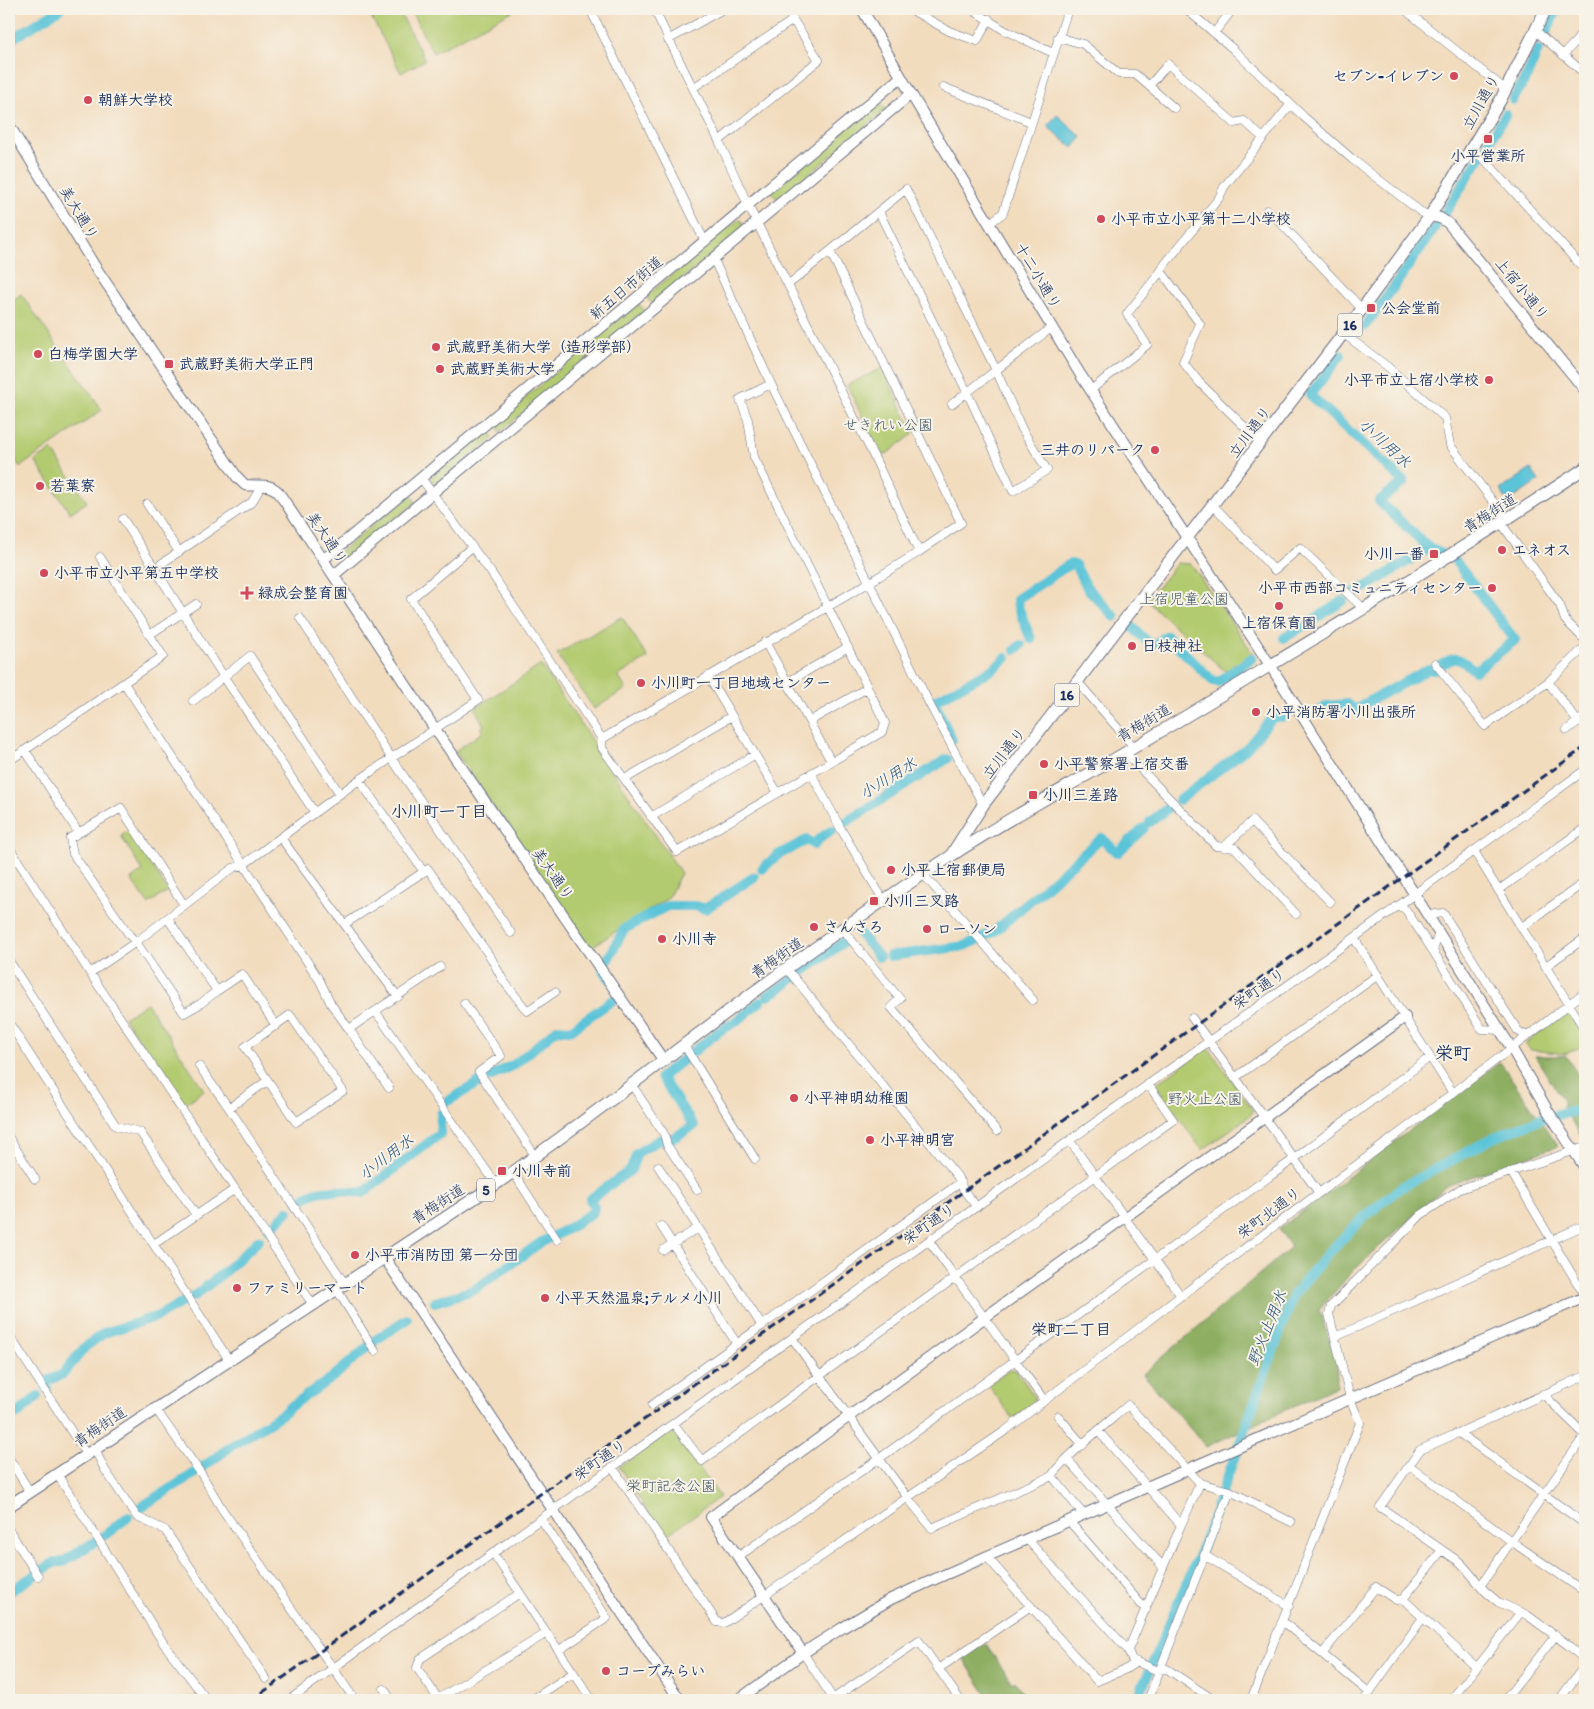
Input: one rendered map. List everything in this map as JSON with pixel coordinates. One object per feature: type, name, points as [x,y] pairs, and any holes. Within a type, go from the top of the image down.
[{"type":"main road","name":"立川通り","points":[[951,856],[983,805],[1344,334],[1478,154],[1506,90],[1546,9]]},
{"type":"main road","name":"青梅街道","points":[[9,1506],[496,1184],[664,1061],[689,1052],[787,969],[923,874],[1005,822],[1364,609],[1504,522],[1585,468]]},
{"type":"street","points":[[590,9],[705,242]]},
{"type":"street","points":[[654,9],[919,552]]},
{"type":"street","points":[[668,40],[723,9]]},
{"type":"street","points":[[719,141],[819,60],[786,9]]},
{"type":"street","name":"十二小通り","points":[[862,9],[1051,328],[1270,666],[1585,1168]]},
{"type":"street","points":[[910,9],[949,31],[977,41],[989,19]]},
{"type":"street","points":[[971,9],[1004,30],[1053,53]]},
{"type":"street","points":[[989,224],[1003,213],[1068,9]]},
{"type":"street","points":[[1186,9],[1352,159],[1421,212],[1430,216]]},
{"type":"street","points":[[1214,33],[1233,9]]},
{"type":"street","points":[[1404,9],[1506,90]]},
{"type":"street","points":[[693,88],[793,20]]},
{"type":"street","points":[[1563,55],[1577,40],[1585,26]]},
{"type":"street","points":[[1536,31],[1585,74]]},
{"type":"street","points":[[1058,37],[1083,44],[1119,74],[1135,74],[1174,108]]},
{"type":"street","points":[[1149,86],[1168,64],[1234,123],[1244,121],[1262,138]]},
{"type":"street","name":"新五日市街道","points":[[324,560],[901,77]]},
{"type":"street","points":[[943,87],[1031,122]]},
{"type":"street","points":[[334,575],[911,94]]},
{"type":"street","points":[[1091,390],[1147,346],[1127,314],[1219,198],[1224,186],[1290,104]]},
{"type":"street","name":"美大通り","points":[[9,125],[94,265],[237,477],[245,485],[262,485],[275,488],[435,728],[664,1061]]},
{"type":"street","points":[[1478,154],[1585,270]]},
{"type":"street","points":[[789,284],[906,189],[996,370],[1022,429],[1046,470],[1013,491],[879,212]]},
{"type":"street","points":[[1267,210],[1362,309]]},
{"type":"street","name":"上宿小通り","points":[[1430,216],[1440,218],[1448,223],[1585,390]]},
{"type":"street","points":[[602,739],[870,582],[961,523],[830,251]]},
{"type":"street","points":[[714,260],[772,384],[931,707],[983,805]]},
{"type":"street","points":[[1162,271],[1200,324],[1183,362],[1199,382],[1261,443]]},
{"type":"street","points":[[643,294],[645,302],[656,307]]},
{"type":"street","points":[[952,404],[1051,328]]},
{"type":"street","points":[[1344,334],[1388,367],[1445,418],[1450,445],[1560,605],[1565,620],[1585,640]]},
{"type":"street","points":[[422,478],[490,571],[602,739],[602,748],[677,852],[831,760],[882,732],[885,723],[754,457],[748,420],[740,399],[772,384]]},
{"type":"street","points":[[154,568],[252,502],[262,485]]},
{"type":"street","points":[[147,504],[179,552]]},
{"type":"street","points":[[1213,505],[1274,570],[1300,548],[1364,609]]},
{"type":"street","points":[[123,519],[224,677],[315,813]]},
{"type":"street","points":[[90,973],[168,919],[233,868],[243,864],[281,838],[359,780],[478,700],[411,599],[472,547]]},
{"type":"street","points":[[9,761],[162,656],[100,557]]},
{"type":"street","points":[[149,635],[196,604]]},
{"type":"street","points":[[300,618],[392,759],[511,933]]},
{"type":"street","points":[[765,642],[831,760]]},
{"type":"street","points":[[1438,666],[1485,726],[1548,682],[1585,647]]},
{"type":"street","points":[[788,682],[848,648]]},
{"type":"street","points":[[193,701],[250,656],[340,794]]},
{"type":"street","points":[[708,676],[778,793]]},
{"type":"street","points":[[1077,681],[1129,750],[1216,846],[1235,848],[1296,914]]},
{"type":"street","points":[[124,682],[320,981],[331,1004],[389,1088]]},
{"type":"street","points":[[1548,682],[1578,722]]},
{"type":"street","points":[[810,721],[867,688]]},
{"type":"street","points":[[625,779],[732,716]]},
{"type":"street","points":[[1568,730],[1585,716]]},
{"type":"street","points":[[26,750],[78,832]]},
{"type":"street","points":[[651,817],[754,755]]},
{"type":"street","name":"栄町通り","points":[[289,1700],[792,1338],[1414,895],[1585,770]]},
{"type":"street","points":[[811,773],[842,831],[884,900]]},
{"type":"street","points":[[359,780],[424,872]]},
{"type":"street","points":[[184,905],[121,808],[70,838],[73,854],[184,1013],[242,974],[276,1026]]},
{"type":"street","points":[[1224,847],[1252,821],[1330,902]]},
{"type":"street","points":[[1499,890],[1585,828]]},
{"type":"street","points":[[281,838],[398,997]]},
{"type":"street","points":[[9,847],[90,973],[313,1305]]},
{"type":"street","points":[[1474,850],[1585,1030]]},
{"type":"street","points":[[345,924],[428,869],[492,958],[503,980],[527,1011],[555,992]]},
{"type":"street","points":[[923,874],[1033,1000]]},
{"type":"street","points":[[1522,927],[1585,882]]},
{"type":"street","points":[[1396,907],[1402,907],[1406,910],[1482,1028],[1500,1030]]},
{"type":"street","points":[[1428,915],[1443,913],[1518,1031],[1527,1036]]},
{"type":"street","points":[[168,919],[217,991]]},
{"type":"street","points":[[843,930],[900,999],[891,1007],[997,1131]]},
{"type":"street","points":[[1433,951],[1438,932]]},
{"type":"street","points":[[1354,938],[1453,1093]]},
{"type":"street","points":[[1546,966],[1585,938]]},
{"type":"street","points":[[9,961],[116,1126],[140,1132],[196,1215]]},
{"type":"street","points":[[349,1030],[440,967]]},
{"type":"street","points":[[787,969],[961,1182],[964,1191],[978,1207]]},
{"type":"street","points":[[1236,1076],[1378,975]]},
{"type":"street","points":[[1486,1008],[1485,1000],[1489,984]]},
{"type":"street","name":"栄町北通り","points":[[612,1468],[717,1622],[724,1623],[1005,1431],[1180,1296],[1512,1049],[1585,992]]},
{"type":"street","points":[[464,1003],[501,1056],[479,1072],[536,1156]]},
{"type":"street","points":[[376,1012],[496,1184]]},
{"type":"street","points":[[290,1015],[342,1091],[296,1122],[267,1082],[245,1047],[290,1015]]},
{"type":"street","points":[[1192,1018],[1236,1076],[1319,1193]]},
{"type":"street","points":[[960,1700],[919,1641],[832,1700],[803,1653],[711,1516],[984,1318],[1405,1018]]},
{"type":"street","points":[[9,1022],[229,1360]]},
{"type":"street","points":[[689,1052],[755,1158]]},
{"type":"street","points":[[739,1556],[880,1458],[1294,1159],[1430,1058]]},
{"type":"street","points":[[199,1066],[229,1108],[341,1287],[374,1351]]},
{"type":"street","points":[[229,1108],[267,1082]]},
{"type":"street","points":[[674,1424],[702,1461],[1096,1178],[1173,1120],[1148,1084]]},
{"type":"street","points":[[632,1085],[664,1134],[667,1145],[697,1190]]},
{"type":"street","points":[[9,1138],[35,1179]]},
{"type":"street","points":[[1070,1141],[1180,1296]]},
{"type":"street","points":[[1251,1700],[1360,1423],[1350,1398],[1329,1314],[1331,1306],[1421,1215],[1460,1189],[1585,1147]]},
{"type":"street","points":[[658,1166],[762,1326]]},
{"type":"street","points":[[513,1172],[555,1237]]},
{"type":"street","points":[[738,1700],[803,1653],[891,1599],[1585,1296],[1511,1172]]},
{"type":"street","points":[[652,1405],[961,1182]]},
{"type":"street","points":[[154,1244],[235,1189]]},
{"type":"street","points":[[1335,1337],[1585,1225]]},
{"type":"street","points":[[662,1226],[737,1344]]},
{"type":"street","points":[[664,1250],[698,1228]]},
{"type":"street","points":[[930,1241],[1044,1400]]},
{"type":"street","points":[[384,1257],[680,1700]]},
{"type":"street","points":[[9,1335],[137,1517],[165,1530],[266,1679]]},
{"type":"street","points":[[792,1338],[907,1497],[932,1528],[1052,1476],[1053,1472],[1128,1405],[1200,1483],[1226,1490],[1291,1522]]},
{"type":"street","points":[[1585,1376],[1420,1450],[1380,1507],[1461,1563],[1498,1602],[1528,1614],[1585,1660]]},
{"type":"street","points":[[1481,1585],[1585,1435],[1543,1394]]},
{"type":"street","points":[[155,1408],[202,1475],[222,1509],[355,1700]]},
{"type":"street","points":[[1058,1416],[1083,1445]]},
{"type":"street","points":[[1098,1432],[1181,1525]]},
{"type":"street","points":[[1458,1433],[1585,1524]]},
{"type":"street","points":[[9,1458],[30,1492]]},
{"type":"street","points":[[1067,1459],[1163,1567]]},
{"type":"street","points":[[1410,1466],[1511,1541],[1585,1592]]},
{"type":"street","points":[[57,1474],[164,1644],[207,1700]]},
{"type":"street","points":[[1052,1476],[1083,1514]]},
{"type":"street","points":[[1128,1650],[1200,1483]]},
{"type":"street","points":[[1148,1700],[1158,1669],[1204,1556],[1226,1490]]},
{"type":"street","points":[[541,1519],[606,1618],[558,1650]]},
{"type":"street","points":[[1068,1521],[1146,1610]]},
{"type":"street","points":[[9,1530],[36,1573]]},
{"type":"street","points":[[1027,1538],[1128,1650],[1132,1660],[1158,1669],[1167,1669],[1214,1700]]},
{"type":"street","points":[[1403,1600],[1442,1550]]},
{"type":"street","points":[[493,1554],[592,1700]]},
{"type":"street","points":[[986,1556],[1097,1681],[1126,1669],[1137,1662]]},
{"type":"street","points":[[1204,1556],[1289,1606]]},
{"type":"street","points":[[1323,1653],[1376,1587],[1396,1600],[1403,1600],[1477,1668]]},
{"type":"street","points":[[520,1593],[420,1659],[417,1668],[438,1700],[547,1633]]},
{"type":"street","points":[[938,1669],[1031,1606]]},
{"type":"street","points":[[1452,1700],[1521,1612]]},
{"type":"street","points":[[1364,1700],[1422,1618]]},
{"type":"street","points":[[1282,1622],[1323,1653],[1370,1693]]},
{"type":"street","points":[[1505,1700],[1556,1635]]},
{"type":"street","points":[[1559,1700],[1585,1665]]},
{"type":"street","points":[[532,1700],[574,1673]]},
{"type":"street","points":[[384,1689],[391,1700]]},
{"type":"green space","points":[[367,9],[398,9],[425,60],[401,73]]},
{"type":"green space","points":[[410,9],[516,9],[433,53]]},
{"type":"green space","points":[[879,102],[886,110],[778,200],[771,192]]},
{"type":"green space","points":[[739,219],[746,227],[653,303],[649,301],[647,298],[649,294]]},
{"type":"green space","name":"白梅学園大学","points":[[21,294],[102,410],[20,467],[9,450],[9,303]]},
{"type":"green space","points":[[638,303],[645,311],[500,432],[495,423]]},
{"type":"green space","name":"せきれい公園","points":[[882,368],[913,431],[912,435],[885,455],[880,455],[847,385]]},
{"type":"green space","points":[[488,429],[494,438],[436,484],[433,483],[431,478],[433,475]]},
{"type":"green space","points":[[52,450],[87,502],[70,513],[35,461]]},
{"type":"green space","points":[[410,494],[416,502],[346,561],[339,553]]},
{"type":"green space","name":"上宿児童公園","points":[[1177,563],[1191,564],[1253,653],[1225,671],[1147,601]]},
{"type":"green space","points":[[622,617],[648,658],[618,676],[626,689],[594,709],[557,654]]},
{"type":"green space","points":[[541,665],[681,873],[668,898],[590,948],[455,751],[483,732],[481,728],[484,726],[475,708]]},
{"type":"green space","points":[[130,830],[168,891],[148,904],[131,879],[143,871],[121,836]]},
{"type":"green space","points":[[147,1003],[204,1090],[184,1105],[124,1018]]},
{"type":"green space","points":[[1564,1013],[1571,1015],[1585,1036],[1585,1045],[1566,1054],[1531,1050],[1525,1044]]},
{"type":"green space","name":"野火止公園","points":[[1206,1049],[1210,1050],[1253,1110],[1251,1115],[1202,1150],[1157,1087],[1157,1083]]},
{"type":"green space","points":[[1535,1056],[1566,1056],[1578,1075],[1585,1073],[1585,1138],[1582,1138],[1563,1107],[1563,1101]]},
{"type":"green space","points":[[1500,1062],[1558,1146],[1446,1186],[1353,1271],[1319,1310],[1337,1362],[1337,1386],[1206,1447],[1143,1374],[1291,1247],[1279,1229]]},
{"type":"green space","points":[[1010,1369],[1016,1370],[1034,1396],[1034,1402],[1013,1419],[988,1385]]},
{"type":"green space","name":"栄町記念公園","points":[[670,1432],[675,1433],[720,1497],[664,1537],[619,1467]]},
{"type":"green space","points":[[982,1644],[986,1644],[1012,1683],[1015,1681],[1028,1700],[990,1700],[962,1657]]},
{"type":"water","points":[[1057,115],[1082,137],[1073,148],[1047,126]]},
{"type":"water","points":[[1531,469],[1539,481],[1508,502],[1500,490]]},
{"type":"waterway","points":[[9,41],[60,9]]},
{"type":"waterway","name":"小川用水","points":[[1545,34],[1557,9]]},
{"type":"waterway","name":"小川用水","points":[[1513,100],[1528,74],[1538,50]]},
{"type":"waterway","name":"小川用水","points":[[1445,213],[1506,114]]},
{"type":"waterway","name":"小川用水","points":[[1365,326],[1435,227]]},
{"type":"waterway","name":"小川用水","points":[[1341,355],[1310,395],[1404,482],[1379,501],[1429,548],[1354,593]]},
{"type":"waterway","points":[[1429,548],[1440,553]]},
{"type":"waterway","name":"小川用水","points":[[1317,713],[1327,706],[1347,704],[1356,710],[1428,669],[1432,670],[1450,660],[1458,659],[1475,671],[1515,640],[1456,562]]},
{"type":"waterway","name":"小川用水","points":[[1031,639],[1018,607],[1017,599],[1070,564],[1075,565],[1088,589],[1115,617]]},
{"type":"waterway","name":"小川用水","points":[[1284,638],[1343,601]]},
{"type":"waterway","name":"小川用水","points":[[1130,625],[1152,646],[1167,636],[1213,681],[1218,682],[1252,658]]},
{"type":"waterway","name":"小川用水","points":[[1015,650],[1021,645]]},
{"type":"waterway","name":"小川用水","points":[[952,740],[934,701],[993,669],[1006,658]]},
{"type":"waterway","points":[[1179,800],[1247,748],[1273,717],[1282,717]]},
{"type":"waterway","name":"小川用水","points":[[846,822],[947,759]]},
{"type":"waterway","points":[[1150,822],[1168,808]]},
{"type":"waterway","points":[[890,956],[965,946],[995,931],[1102,838],[1117,853],[1144,828]]},
{"type":"waterway","name":"小川用水","points":[[762,869],[778,855],[807,840],[814,845],[832,830]]},
{"type":"waterway","name":"小川用水","points":[[609,978],[603,969],[624,929],[667,906],[696,906],[705,909],[754,877]]},
{"type":"waterway","points":[[859,933],[879,957]]},
{"type":"waterway","points":[[794,978],[844,942]]},
{"type":"waterway","points":[[768,996],[789,982]]},
{"type":"waterway","name":"小川用水","points":[[490,1077],[515,1064],[557,1029],[572,1029],[614,999]]},
{"type":"waterway","points":[[435,1302],[474,1290],[540,1243],[569,1228],[593,1212],[594,1207],[590,1199],[631,1170],[637,1153],[659,1140],[673,1138],[694,1126],[661,1077],[760,1002]]},
{"type":"waterway","name":"小川用水","points":[[448,1101],[478,1083]]},
{"type":"waterway","name":"野火止用水","points":[[1137,1700],[1200,1552],[1294,1294],[1329,1252],[1362,1219],[1400,1188],[1493,1138],[1543,1118],[1585,1109]]},
{"type":"waterway","name":"小川用水","points":[[299,1202],[314,1193],[329,1190],[363,1193],[440,1134],[441,1114]]},
{"type":"waterway","name":"小川用水","points":[[269,1230],[288,1211]]},
{"type":"waterway","name":"小川用水","points":[[193,1297],[259,1240]]},
{"type":"waterway","name":"小川用水","points":[[47,1388],[45,1382],[63,1374],[85,1347],[104,1333],[158,1316],[183,1302]]},
{"type":"waterway","points":[[138,1509],[282,1414],[333,1377],[377,1339],[407,1319]]},
{"type":"waterway","name":"小川用水","points":[[9,1418],[19,1413],[38,1396]]},
{"type":"waterway","points":[[9,1592],[55,1562],[63,1562],[101,1538],[128,1517]]},
{"type":"railway","points":[[252,1700],[1585,747]]},
{"type":"place","name":"セブン-イレブン","points":[[1454,76]]},
{"type":"place","name":"朝鮮大学校","points":[[88,100]]},
{"type":"place","name":"小平営業所","points":[[1488,139]]},
{"type":"place","name":"小平市立小平第十二小学校","points":[[1101,219]]},
{"type":"place","name":"公会堂前","points":[[1371,308]]},
{"type":"place","name":"武蔵野美術大学（造形学部）","points":[[436,347]]},
{"type":"place","name":"白梅学園大学","points":[[38,354]]},
{"type":"place","name":"武蔵野美術大学正門","points":[[169,364]]},
{"type":"place","name":"武蔵野美術大学","points":[[440,369]]},
{"type":"place","name":"小平市立上宿小学校","points":[[1489,380]]},
{"type":"place","name":"三井のリパーク","points":[[1155,450]]},
{"type":"place","name":"若葉寮","points":[[40,486]]},
{"type":"place","name":"エネオス","points":[[1502,550]]},
{"type":"place","name":"小川一番","points":[[1434,554]]},
{"type":"place","name":"小平市立小平第五中学校","points":[[44,573]]},
{"type":"place","name":"小平市西部コミュニティセンター","points":[[1492,588]]},
{"type":"place","name":"緑成会整育園","points":[[247,593]]},
{"type":"place","name":"上宿保育園","points":[[1279,606]]},
{"type":"place","name":"日枝神社","points":[[1132,646]]},
{"type":"place","name":"小川町一丁目地域センター","points":[[641,683]]},
{"type":"place","name":"小平消防署小川出張所","points":[[1256,712]]},
{"type":"place","name":"小平警察署上宿交番","points":[[1044,764]]},
{"type":"place","name":"小川三差路","points":[[1033,795]]},
{"type":"place","name":"小平上宿郵便局","points":[[891,870]]},
{"type":"place","name":"小川三叉路","points":[[874,901]]},
{"type":"place","name":"さんさろ","points":[[814,927]]},
{"type":"place","name":"ローソン","points":[[927,929]]},
{"type":"place","name":"小川寺","points":[[662,939]]},
{"type":"place","name":"小平神明幼稚園","points":[[794,1098]]},
{"type":"place","name":"小平神明宮","points":[[870,1140]]},
{"type":"place","name":"小川寺前","points":[[502,1171]]},
{"type":"place","name":"小平市消防団 第一分団","points":[[355,1255]]},
{"type":"place","name":"ファミリーマート","points":[[237,1288]]},
{"type":"place","name":"小平天然温泉;テルメ小川","points":[[545,1298]]},
{"type":"place","name":"コープみらい","points":[[606,1671]]},
{"type":"district","name":"小川町一丁目","points":[[439,811]]},
{"type":"district","name":"栄町","points":[[1453,1053]]},
{"type":"district","name":"栄町二丁目","points":[[1071,1329]]}]
